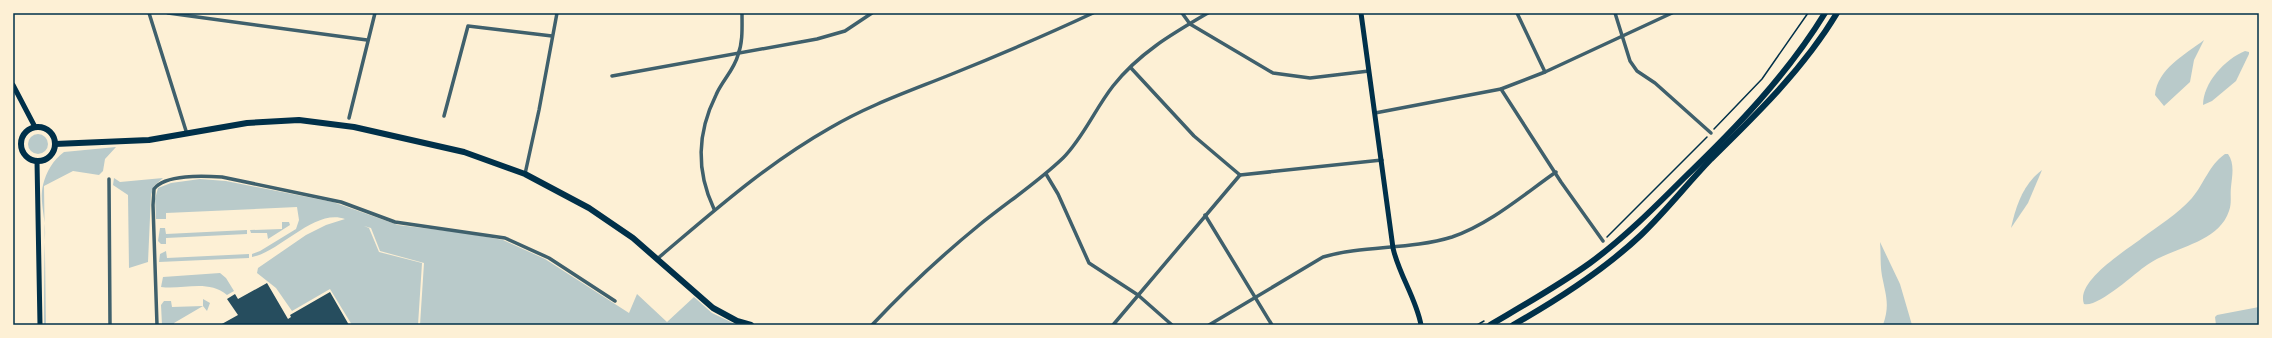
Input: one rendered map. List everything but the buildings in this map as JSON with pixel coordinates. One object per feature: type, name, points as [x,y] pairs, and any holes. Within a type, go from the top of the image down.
[{"type":"main road","points":[[1361,13],[1393,248],[1398,265],[1415,300],[1421,325]]},
{"type":"main road","points":[[1489,322],[1571,276],[1609,248],[1650,212],[1744,118],[1802,48],[1825,13]]},
{"type":"main road","points":[[1513,325],[1584,282],[1642,234],[1782,87],[1810,53],[1837,13]]},
{"type":"main road","points":[[13,85],[35,127],[48,131],[55,144]]},
{"type":"main road","points":[[55,144],[149,140],[262,122],[320,122],[396,135],[464,152],[525,174],[589,208],[633,238],[713,308],[731,318],[751,325]]},
{"type":"main road","points":[[35,127],[26,132],[21,141],[21,150],[26,156],[37,161],[50,156],[55,144]]},
{"type":"main road","points":[[13,139],[21,141]]},
{"type":"main road","points":[[37,161],[40,325]]},
{"type":"street","points":[[149,13],[187,134]]},
{"type":"street","points":[[168,13],[367,40]]},
{"type":"street","points":[[348,118],[375,13]]},
{"type":"street","points":[[525,174],[538,118],[557,13]]},
{"type":"street","points":[[714,209],[702,178],[700,161],[702,136],[708,113],[716,94],[739,54],[742,38],[742,13]]},
{"type":"street","points":[[612,76],[739,54],[831,35],[855,26],[872,13]]},
{"type":"street","points":[[657,259],[714,209],[783,156],[856,114],[1002,54],[1093,13]]},
{"type":"street","points":[[1182,13],[1190,24],[1273,72],[1310,78],[1369,71]]},
{"type":"street","points":[[872,325],[928,268],[978,226],[1046,174],[1064,156],[1112,87],[1131,68],[1156,46],[1182,27],[1208,13]]},
{"type":"street","points":[[1517,13],[1544,72]]},
{"type":"street","points":[[1615,13],[1630,61],[1637,71],[1655,83],[1711,133]]},
{"type":"street","points":[[1375,113],[1501,89],[1544,72],[1622,34],[1672,13]]},
{"type":"street","points":[[444,116],[468,26],[552,36]]},
{"type":"street","points":[[1131,68],[1194,136],[1240,175]]},
{"type":"street","points":[[1501,89],[1603,241]]},
{"type":"street","points":[[1113,325],[1240,175],[1382,160]]},
{"type":"street","points":[[1209,325],[1323,257],[1335,253],[1393,248],[1430,242],[1466,231],[1504,209],[1556,172]]},
{"type":"street","points":[[1046,174],[1058,194],[1089,263],[1138,295],[1172,325]]},
{"type":"street","points":[[157,325],[153,205],[154,189],[162,182],[204,176],[222,177],[336,200],[395,222],[505,238],[549,258],[615,301]]},
{"type":"street","points":[[109,179],[110,325]]},
{"type":"street","points":[[1205,215],[1272,325]]},
{"type":"path","points":[[1603,241],[1711,133],[1762,79],[1808,13]]},
{"type":"path","points":[[1477,325],[1489,322]]},
{"type":"shaded area","points":[[2204,40],[2194,60],[2190,82],[2164,106],[2155,95],[2161,77],[2174,63]]},
{"type":"shaded area","points":[[2245,51],[2249,52],[2249,54],[2236,81],[2212,101],[2203,105],[2207,88],[2216,73],[2230,60]]},
{"type":"shaded area","points":[[38,134],[45,137],[48,144],[45,151],[38,154],[31,151],[28,144],[31,137]]},
{"type":"shaded area","points":[[116,147],[105,159],[103,171],[99,175],[73,171],[44,186],[45,223],[42,204],[43,185],[48,171],[56,159],[64,152]]},
{"type":"shaded area","points":[[2225,154],[2228,154],[2232,162],[2230,205],[2229,211],[2223,222],[2215,231],[2193,244],[2157,259],[2147,265],[2107,296],[2090,304],[2084,304],[2083,295],[2094,276],[2115,258],[2181,209],[2196,193],[2219,158]]},
{"type":"shaded area","points":[[2042,170],[2028,203],[2011,228],[2021,196],[2030,182]]},
{"type":"shaded area","points":[[114,178],[120,182],[163,178],[154,186],[151,195],[148,262],[129,268],[128,195],[113,185]]},
{"type":"shaded area","points":[[200,179],[226,181],[333,202],[398,225],[465,233],[503,240],[545,259],[629,313],[637,294],[667,322],[694,297],[712,313],[737,325],[420,325],[424,263],[380,251],[371,228],[364,226],[369,228],[379,252],[422,263],[418,325],[352,325],[330,289],[292,311],[276,288],[257,273],[258,268],[306,235],[326,225],[345,219],[334,217],[322,220],[310,225],[263,253],[252,257],[252,254],[260,251],[296,229],[299,220],[297,207],[166,213],[166,219],[156,219],[155,199],[158,188],[171,183]]},
{"type":"shaded area","points":[[282,222],[289,222],[290,225],[268,239],[267,233],[251,233],[250,230],[282,229]]},
{"type":"shaded area","points":[[160,228],[165,228],[166,234],[247,230],[247,234],[166,238],[166,244],[161,244],[158,241]]},
{"type":"shaded area","points":[[45,242],[46,325],[44,325],[44,280]]},
{"type":"shaded area","points":[[1880,242],[1900,284],[1912,325],[1883,325],[1887,300],[1881,272]]},
{"type":"shaded area","points":[[166,251],[167,258],[249,254],[249,258],[159,262],[160,254]]},
{"type":"shaded area","points":[[220,273],[226,278],[234,291],[227,295],[220,290],[204,286],[161,287],[163,277]]},
{"type":"shaded area","points":[[203,299],[210,303],[207,311],[203,306]]},
{"type":"shaded area","points":[[164,301],[171,301],[172,307],[203,306],[174,323],[174,325],[162,325],[161,305]]},
{"type":"shaded area","points":[[2259,307],[2259,325],[2216,325],[2215,317],[2217,315]]}]
